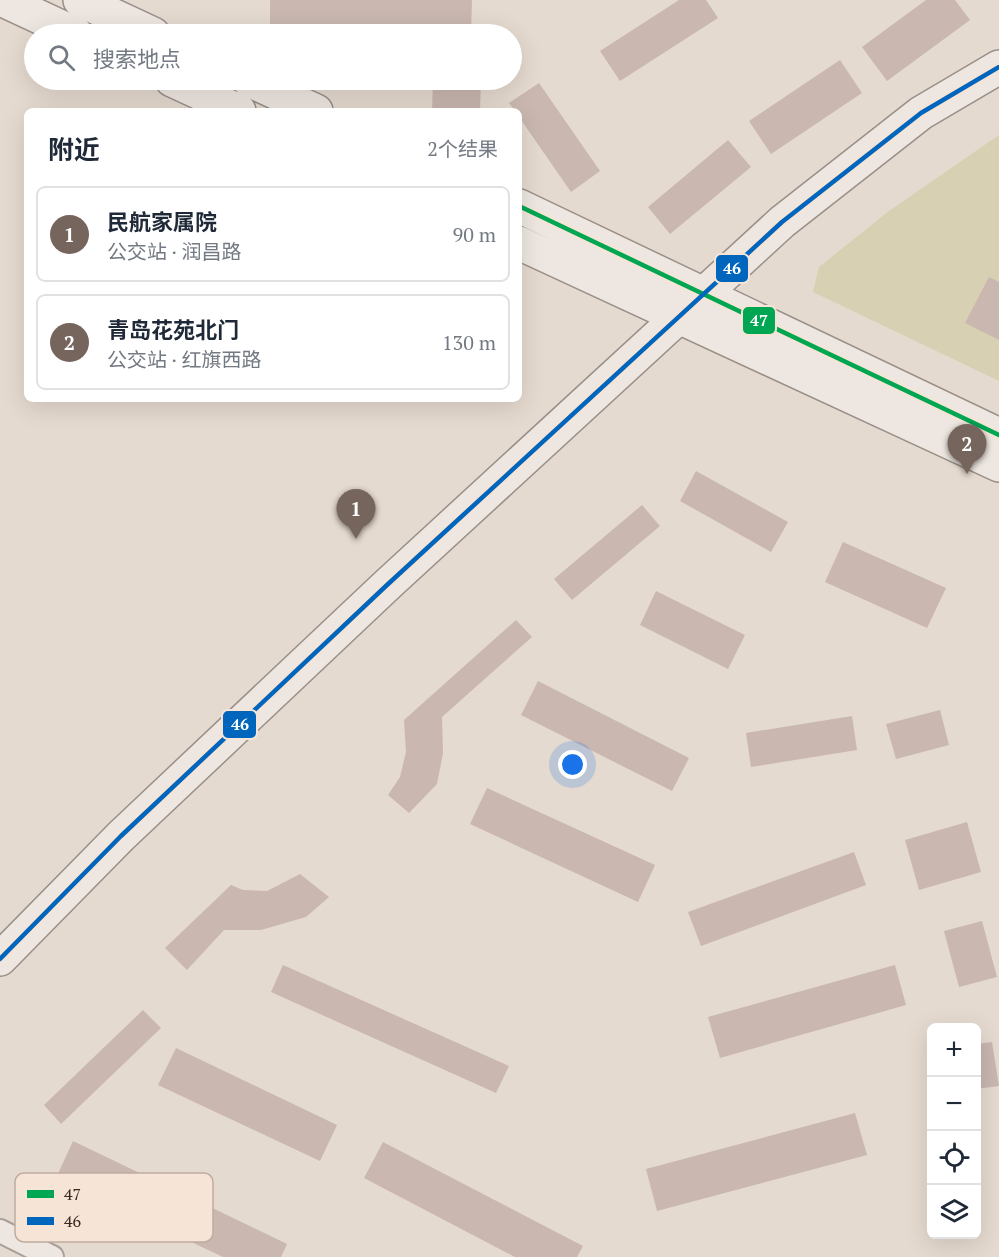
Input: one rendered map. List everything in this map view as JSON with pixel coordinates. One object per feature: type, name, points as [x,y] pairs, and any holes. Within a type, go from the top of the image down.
[{"type":"main road","points":[[3,0],[55,24]]},
{"type":"main road","points":[[80,0],[132,24]]},
{"type":"main road","points":[[0,959],[121,836],[387,585],[783,222],[921,113],[999,67]]},
{"type":"main road","points":[[194,90],[233,108]]},
{"type":"main road","points":[[271,90],[310,108]]},
{"type":"main road","points":[[522,207],[999,435]]},
{"type":"main road","points":[[522,244],[999,465]]},
{"type":"street","points":[[0,1231],[15,1238]]},
{"type":"street","points":[[22,1242],[52,1257]]},
{"type":"shaded area","points":[[999,135],[999,381],[813,292],[819,267],[889,211]]},
{"type":"building","points":[[270,0],[472,0],[471,24],[270,24]]},
{"type":"building","points":[[679,0],[706,0],[718,18],[620,81],[600,51]]},
{"type":"building","points":[[926,0],[955,0],[970,20],[887,81],[862,47]]},
{"type":"building","points":[[840,60],[862,93],[771,154],[749,121]]},
{"type":"building","points":[[539,83],[600,171],[571,192],[522,121],[522,108],[513,108],[509,103]]},
{"type":"building","points":[[433,90],[481,90],[480,108],[432,108]]},
{"type":"building","points":[[728,140],[751,167],[670,234],[648,207]]},
{"type":"building","points":[[989,277],[999,282],[999,340],[965,323]]},
{"type":"building","points":[[696,471],[788,522],[771,552],[680,501]]},
{"type":"building","points":[[642,505],[660,526],[572,600],[554,579]]},
{"type":"building","points":[[843,542],[946,588],[927,628],[825,582]]},
{"type":"building","points":[[656,591],[745,635],[728,669],[640,625]]},
{"type":"building","points":[[516,620],[532,637],[442,717],[443,753],[437,784],[409,813],[388,795],[400,777],[406,752],[404,720]]},
{"type":"building","points":[[538,681],[689,758],[672,791],[521,715]]},
{"type":"building","points":[[940,710],[949,745],[896,759],[886,724]]},
{"type":"building","points":[[852,716],[857,750],[751,767],[746,733]]},
{"type":"building","points":[[487,788],[655,865],[638,902],[470,824]]},
{"type":"building","points":[[967,822],[981,872],[919,890],[905,840]]},
{"type":"building","points":[[854,852],[866,885],[701,946],[688,912]]},
{"type":"building","points":[[300,874],[329,897],[306,917],[261,930],[224,930],[187,970],[165,948],[231,885],[243,890],[267,891]]},
{"type":"building","points":[[982,921],[997,977],[959,987],[944,931]]},
{"type":"building","points":[[283,965],[509,1066],[496,1093],[271,992]]},
{"type":"building","points":[[895,965],[906,1005],[720,1058],[708,1017]]},
{"type":"building","points":[[143,1010],[161,1028],[61,1124],[44,1105]]},
{"type":"building","points":[[992,1042],[999,1086],[981,1088],[981,1043]]},
{"type":"building","points":[[176,1048],[337,1125],[320,1161],[158,1085]]},
{"type":"building","points":[[855,1113],[867,1155],[657,1211],[646,1169]]},
{"type":"building","points":[[73,1141],[139,1173],[58,1173]]},
{"type":"building","points":[[383,1142],[583,1246],[577,1257],[515,1257],[364,1178]]},
{"type":"building","points":[[213,1208],[287,1244],[281,1257],[223,1257],[191,1242],[213,1242]]},
{"type":"transit line","name":"46","points":[[0,959],[121,836],[387,585],[782,222],[921,113],[999,67]]},
{"type":"transit line","name":"47","points":[[522,207],[999,435]]},
{"type":"place","name":"青岛花苑北门","points":[[967,474]]},
{"type":"place","name":"民航家属院","points":[[356,539]]}]
